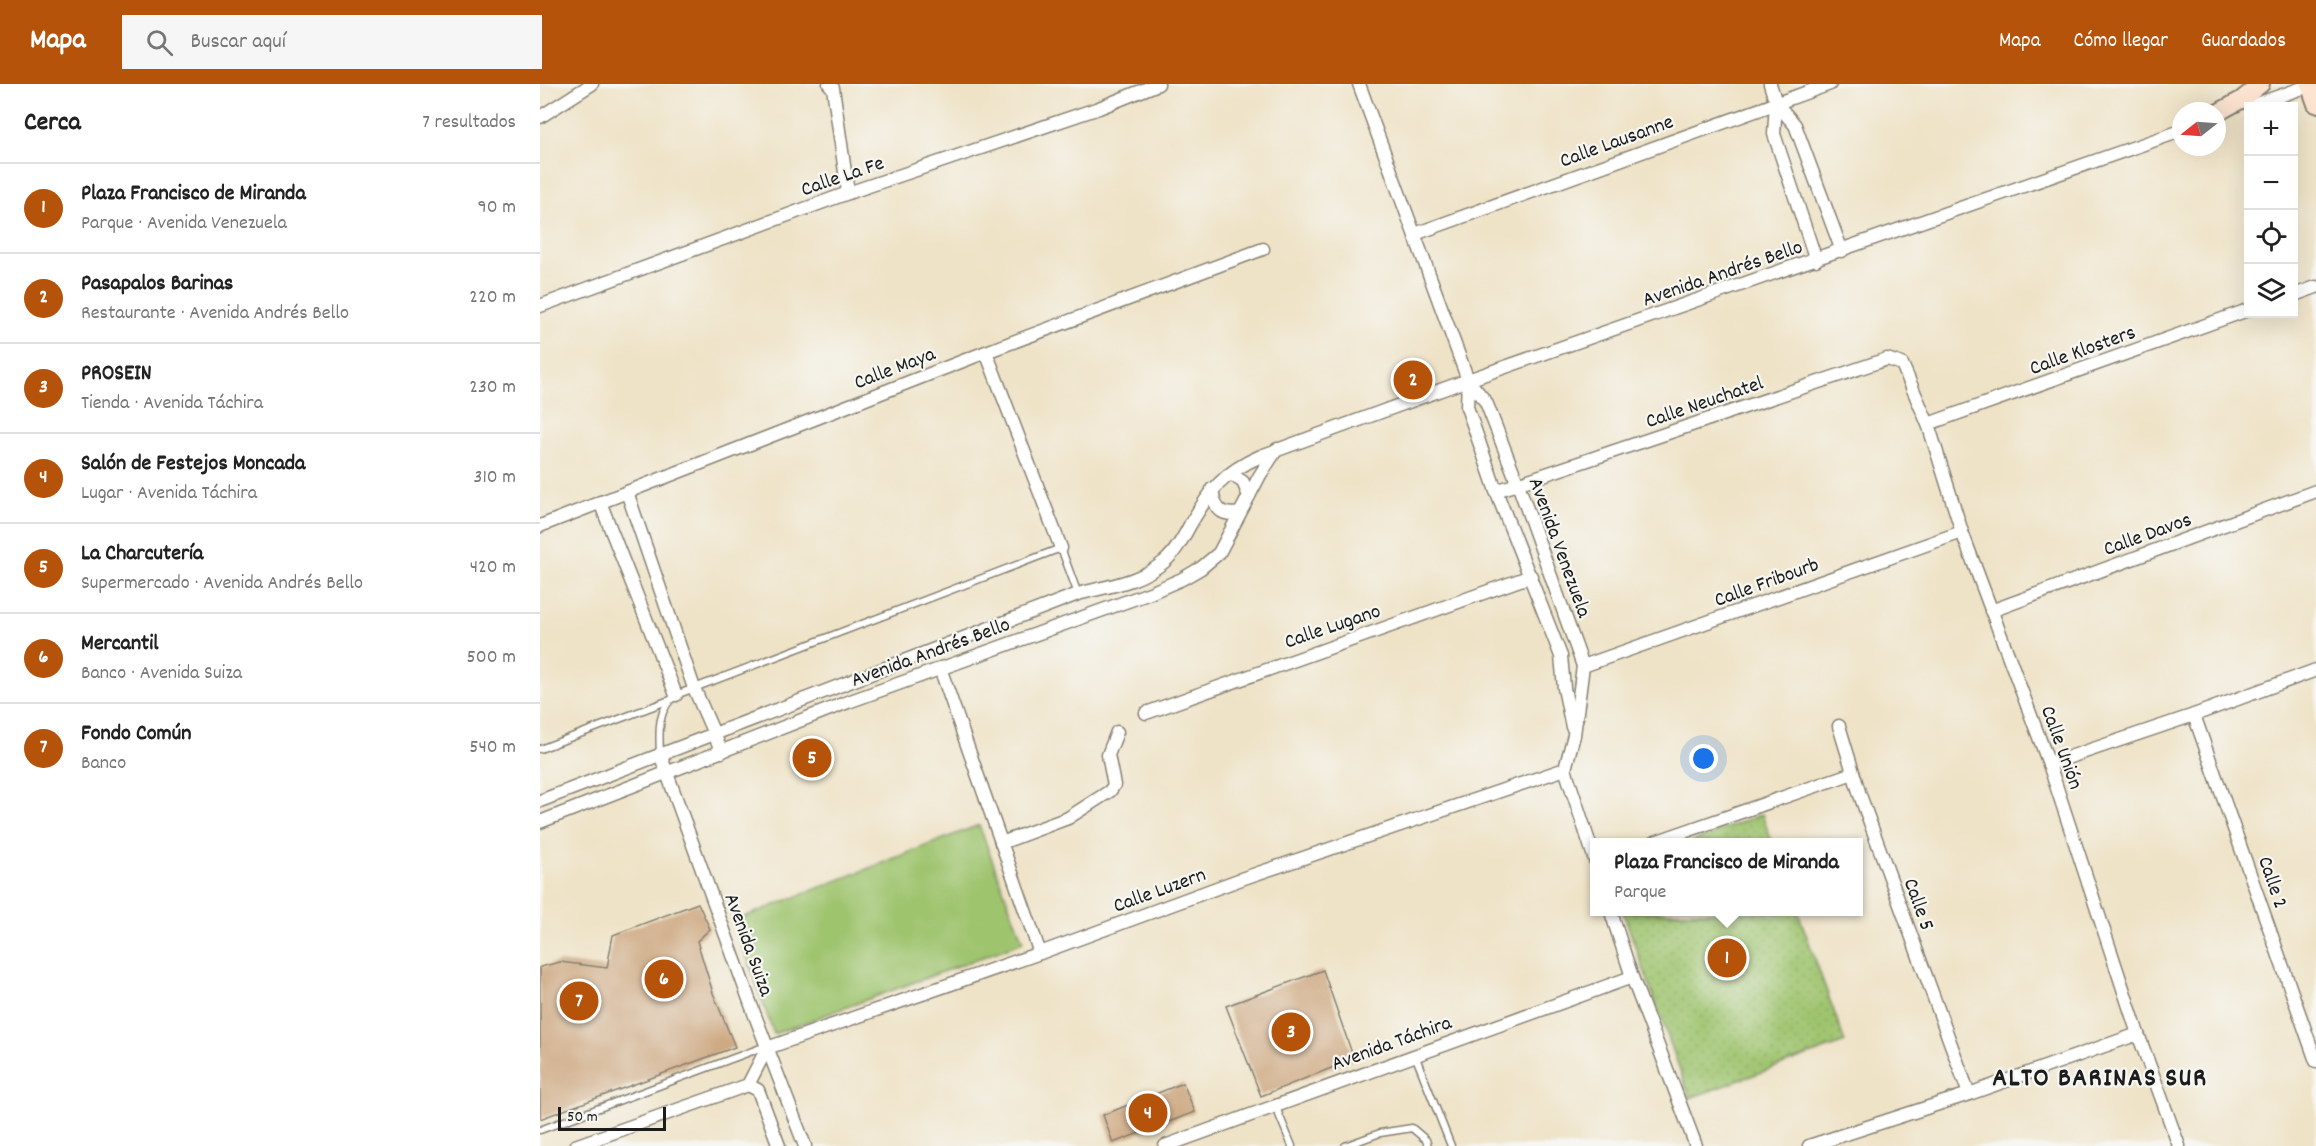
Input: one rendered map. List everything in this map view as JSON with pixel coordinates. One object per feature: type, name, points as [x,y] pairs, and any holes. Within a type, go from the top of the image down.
[{"type":"street","points":[[540,117],[592,84]]},
{"type":"street","name":"Calle La Fe","points":[[540,306],[848,193],[1099,108],[1158,84]]},
{"type":"street","name":"Avenida Venezuela","points":[[1359,84],[1468,380],[1486,402],[1518,484],[1583,666],[1574,735],[1565,769]]},
{"type":"street","points":[[1770,84],[1776,103],[1774,134],[1816,260]]},
{"type":"street","name":"Calle Lausanne","points":[[1415,234],[1830,84]]},
{"type":"street","points":[[2226,109],[2261,84]]},
{"type":"street","points":[[833,85],[848,193]]},
{"type":"street","points":[[2264,102],[2311,85],[2316,104]]},
{"type":"street","points":[[1776,103],[1795,125],[1842,251]]},
{"type":"street","points":[[2226,116],[2244,109]]},
{"type":"street","name":"Avenida Andrés Bello","points":[[540,801],[1078,594],[1121,585],[1143,575],[1164,562],[1173,553],[1212,489],[1247,462],[1277,449],[1468,380],[2172,135]]},
{"type":"street","name":"Calle Maya","points":[[540,526],[986,352],[1263,249]]},
{"type":"street","points":[[2298,293],[2316,286]]},
{"type":"street","name":"Calle Klosters","points":[[1928,424],[2244,311]]},
{"type":"street","points":[[986,352],[1061,548]]},
{"type":"street","name":"Calle Neuchatel","points":[[1496,491],[1887,359],[1902,364]]},
{"type":"street","name":"Calle Unión","points":[[1902,364],[1928,424],[1962,532],[2049,764],[2138,1034],[2179,1146]]},
{"type":"street","name":"Avenida Venezuela","points":[[1468,380],[1467,407],[1496,491],[1561,656],[1564,688],[1574,735]]},
{"type":"street","name":"Avenida Andrés Bello","points":[[540,822],[940,668],[1139,597],[1182,579],[1201,568],[1219,553],[1239,513],[1277,449]]},
{"type":"street","points":[[1231,474],[1243,482],[1249,496]]},
{"type":"street","points":[[1212,489],[1214,503],[1219,511],[1226,514],[1239,513]]},
{"type":"street","name":"Calle Davos","points":[[1991,611],[2316,491]]},
{"type":"street","points":[[627,492],[694,688],[722,752]]},
{"type":"street","points":[[600,502],[672,698]]},
{"type":"street","name":"Calle Fribourb","points":[[1583,666],[1962,532]]},
{"type":"street","name":"Calle Lugano","points":[[1146,713],[1531,576]]},
{"type":"street","points":[[940,668],[1040,954]]},
{"type":"street","points":[[2049,764],[2194,715],[2316,669]]},
{"type":"street","name":"Calle 2","points":[[2194,715],[2316,1061]]},
{"type":"street","name":"Calle 5","points":[[1839,726],[1853,773],[1968,1095]]},
{"type":"street","points":[[1001,843],[1068,818],[1110,791],[1114,784],[1108,755],[1117,732]]},
{"type":"street","name":"Avenida Suiza","points":[[660,754],[805,1146]]},
{"type":"street","points":[[1565,769],[1590,845]]},
{"type":"street","name":"Calle Luzern","points":[[767,1047],[1040,954],[1244,878],[1565,769]]},
{"type":"street","points":[[1669,838],[1853,773]]},
{"type":"street","points":[[1612,916],[1632,976],[1696,1146]]},
{"type":"street","name":"Avenida Táchira","points":[[1165,1146],[1632,976]]},
{"type":"street","points":[[1809,1146],[1968,1095],[2138,1034]]},
{"type":"street","points":[[575,1146],[748,1085],[767,1047]]},
{"type":"street","points":[[748,1085],[758,1090],[779,1146]]},
{"type":"lane","points":[[540,749],[1061,548],[1078,594]]},
{"type":"lane","points":[[660,754],[659,728],[672,698]]},
{"type":"lane","points":[[540,1130],[767,1047]]},
{"type":"lane","points":[[1414,1055],[1451,1146]]},
{"type":"lane","points":[[1275,1105],[1292,1146]]},
{"type":"lane","points":[[1345,1146],[1380,1133],[1412,1128],[1426,1140],[1428,1146]]},
{"type":"green space","points":[[1762,814],[1771,838],[1701,838]]},
{"type":"green space","points":[[979,825],[1023,942],[774,1034],[734,921]]},
{"type":"green space","points":[[1624,916],[1799,916],[1845,1042],[1690,1098]]},
{"type":"building","points":[[698,903],[710,929],[697,941],[713,993],[735,1047],[540,1119],[540,967],[560,962],[607,968],[613,935]]},
{"type":"building","points":[[1323,970],[1354,1059],[1261,1096],[1226,1006]]},
{"type":"building","points":[[1183,1083],[1195,1112],[1113,1143],[1103,1115]]},
{"type":"place","name":"Pasapalos Barinas","points":[[1413,380]]},
{"type":"place","name":"La Charcutería","points":[[812,758]]},
{"type":"place","name":"Plaza Francisco de Miranda","points":[[1727,958]]},
{"type":"place","name":"Mercantil","points":[[664,979]]},
{"type":"place","name":"Fondo Común","points":[[579,1001]]},
{"type":"place","name":"PROSEIN","points":[[1291,1032]]},
{"type":"place","name":"Salón de Festejos Moncada","points":[[1148,1113]]},
{"type":"district","name":"ALTO BARINAS SUR","points":[[2100,1076]]}]
